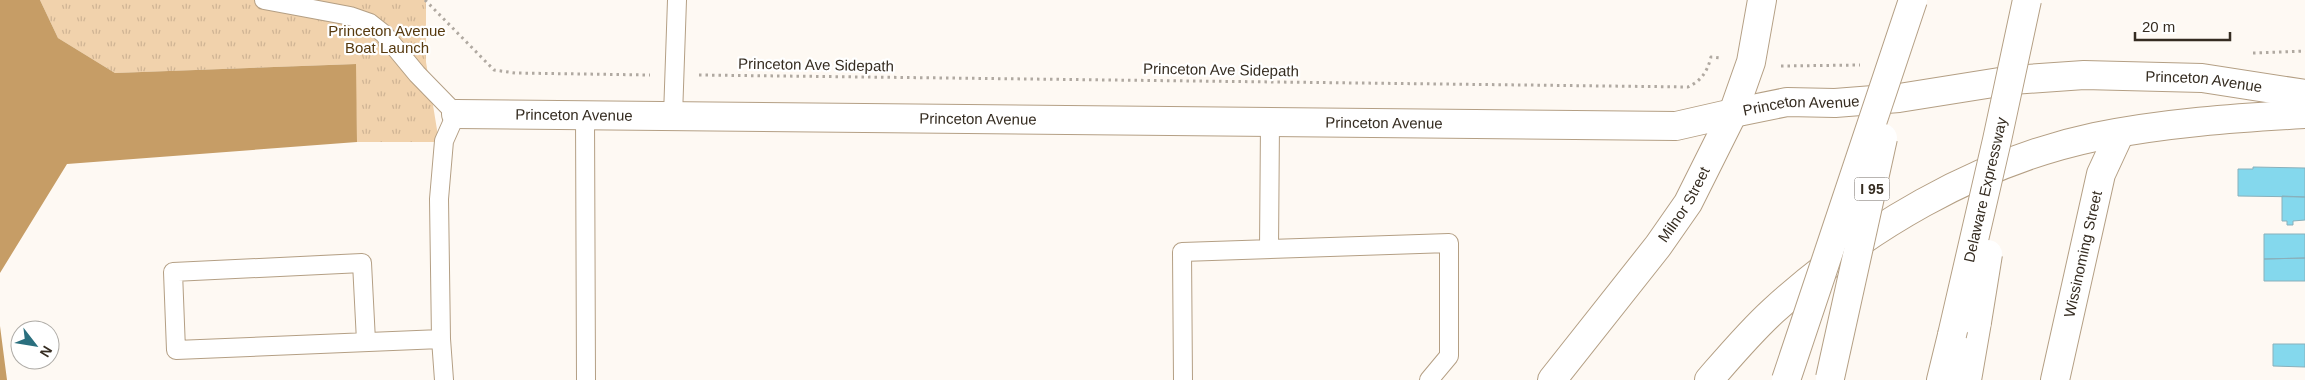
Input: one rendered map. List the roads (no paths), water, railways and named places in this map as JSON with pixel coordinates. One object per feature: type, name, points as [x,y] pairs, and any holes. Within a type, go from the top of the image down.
[{"type":"main road","name":"Milnor Street","points":[[1552,380],[1658,246],[1688,203],[1734,113],[1751,62],[1762,0]]},
{"type":"main road","name":"I 95","points":[[1830,379],[1913,0]]},
{"type":"main road","points":[[1786,380],[1913,0]]},
{"type":"main road","points":[[1967,380],[2028,0]]},
{"type":"main road","name":"Delaware Expressway","points":[[1941,380],[2028,0]]},
{"type":"main road","name":"Princeton Avenue","points":[[456,114],[1676,126],[1787,102],[1835,102],[1898,98],[2012,80],[2084,75],[2202,78],[2305,94]]},
{"type":"main road","points":[[1709,380],[1772,312],[1827,266],[1904,214],[1976,176],[2034,155],[2093,138],[2208,120],[2305,114]]},
{"type":"main road","name":"Wissinoming Street","points":[[2055,380],[2101,174],[2120,133]]},
{"type":"lane","points":[[264,0],[350,16],[370,23],[384,34],[417,74],[456,114],[444,141],[440,167],[441,339],[444,380]]},
{"type":"lane","points":[[673,116],[678,0]]},
{"type":"lane","points":[[585,115],[586,380]]},
{"type":"lane","points":[[1268,249],[1270,122]]},
{"type":"lane","points":[[1183,380],[1182,252],[1450,243],[1449,356],[1429,380]]},
{"type":"lane","points":[[366,340],[362,263],[172,272],[176,350],[366,340],[441,339]]},
{"type":"park label","name":"Princeton Avenue Boat Launch","points":[[387,40]]}]
